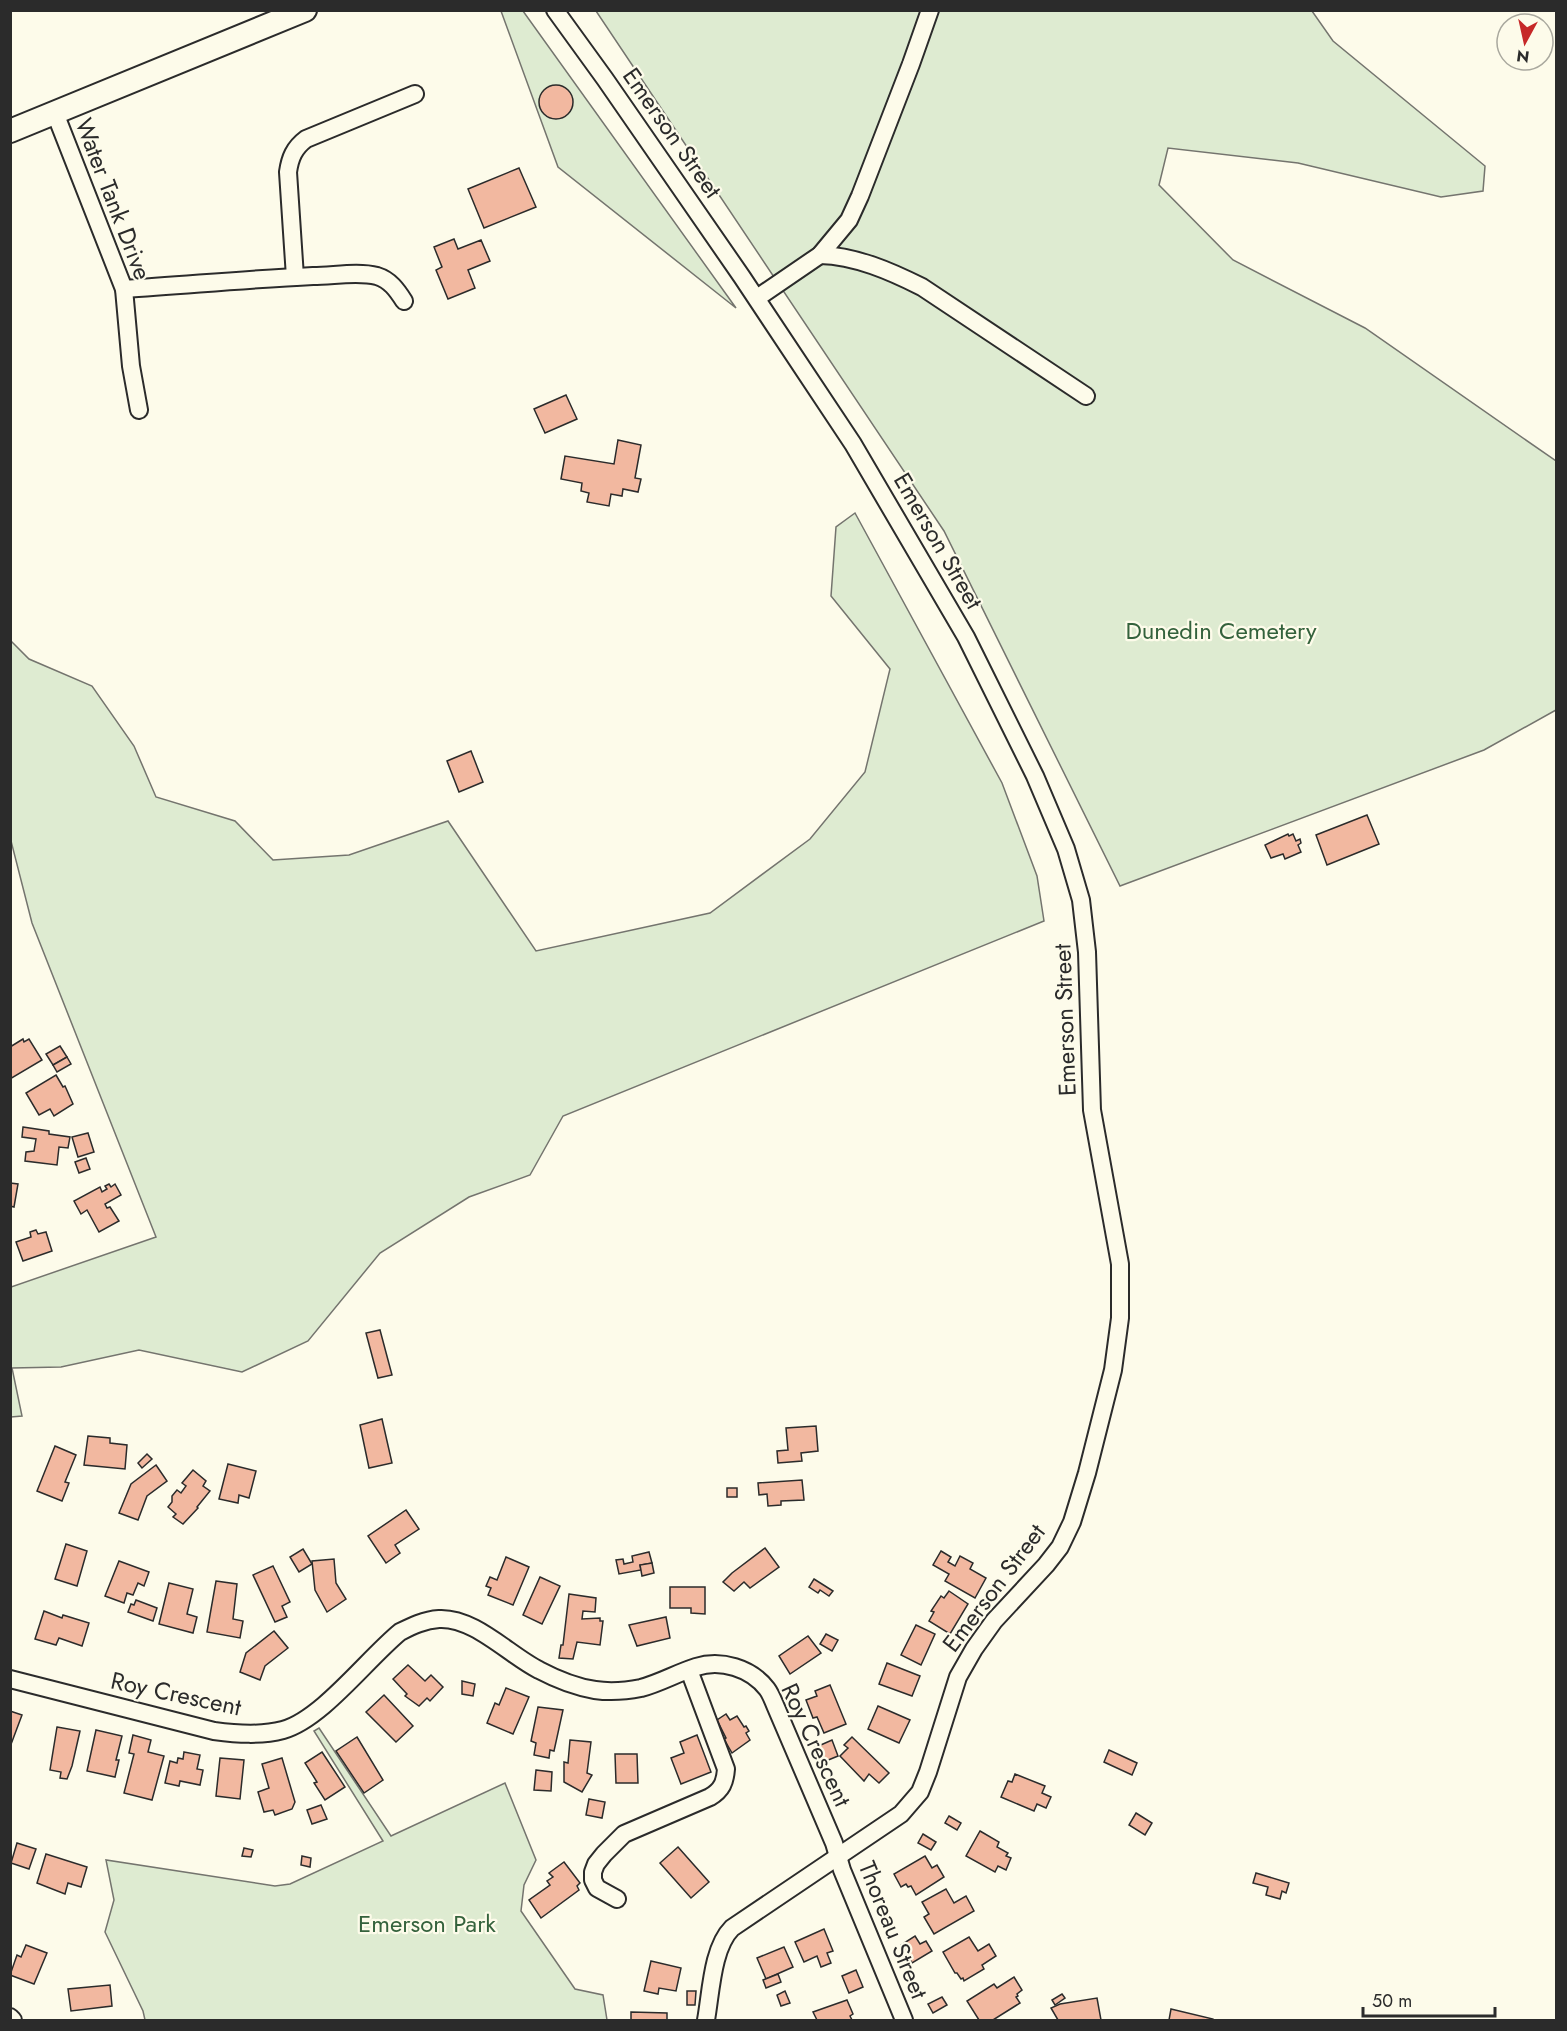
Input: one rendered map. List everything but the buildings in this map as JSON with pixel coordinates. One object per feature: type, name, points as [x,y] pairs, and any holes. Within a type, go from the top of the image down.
[{"type":"main road","points":[[10,131],[304,10]]},
{"type":"street","name":"Emerson Street","points":[[555,10],[757,298],[853,444],[966,637],[1031,767],[1066,849],[1081,900],[1085,926],[1092,1110],[1115,1239],[1120,1282],[1117,1344],[1110,1387],[1080,1497],[1072,1522],[1060,1547],[1031,1583],[994,1621],[974,1648],[958,1677],[932,1762],[920,1792],[901,1814],[732,1928],[725,1935],[721,1942],[706,2020]]},
{"type":"street","points":[[757,298],[820,255],[849,220],[915,54],[930,10]]},
{"type":"street","points":[[295,277],[288,172],[295,150],[306,139],[415,94]]},
{"type":"street","name":"Water Tank Drive","points":[[55,113],[124,289],[131,366],[139,410]]},
{"type":"street","points":[[820,255],[841,255],[899,275],[922,286],[1086,396]]},
{"type":"street","points":[[124,289],[295,277],[378,276],[395,287],[404,301]]},
{"type":"street","name":"Roy Crescent","points":[[10,1679],[204,1729],[237,1734],[259,1734],[285,1729],[309,1717],[400,1632],[416,1624],[439,1619],[467,1625],[539,1671],[574,1685],[595,1690],[619,1691],[640,1688],[698,1666],[718,1664],[738,1668],[766,1688],[783,1722],[838,1857]]},
{"type":"street","points":[[617,1899],[597,1887],[593,1880],[592,1872],[604,1854],[624,1834],[710,1797],[723,1785],[726,1769],[689,1670]]},
{"type":"street","name":"Thoreau Street","points":[[838,1857],[904,2020]]},
{"type":"green space","points":[[501,11],[523,11],[736,308],[558,167]]},
{"type":"green space","name":"Dunedin Cemetery","points":[[596,11],[1312,11],[1333,41],[1485,166],[1483,191],[1441,197],[1298,163],[1168,148],[1159,185],[1233,260],[1365,328],[1556,461],[1556,710],[1484,750],[1120,886],[944,531]]},
{"type":"green space","points":[[855,513],[1002,783],[1037,876],[1044,921],[563,1116],[530,1175],[469,1197],[380,1253],[308,1341],[242,1372],[139,1350],[61,1367],[12,1368],[22,1416],[11,1417],[11,1287],[156,1237],[32,923],[11,841],[11,641],[29,659],[92,686],[134,746],[156,797],[235,821],[273,860],[349,855],[448,821],[536,951],[710,913],[810,839],[865,772],[890,669],[831,596],[836,527]]},
{"type":"green space","name":"Emerson Park","points":[[319,1728],[391,1836],[505,1783],[536,1860],[524,1885],[521,1911],[575,1989],[603,1995],[607,2020],[145,2020],[143,2011],[105,1932],[114,1900],[106,1860],[275,1886],[290,1884],[383,1841],[314,1731]]}]
